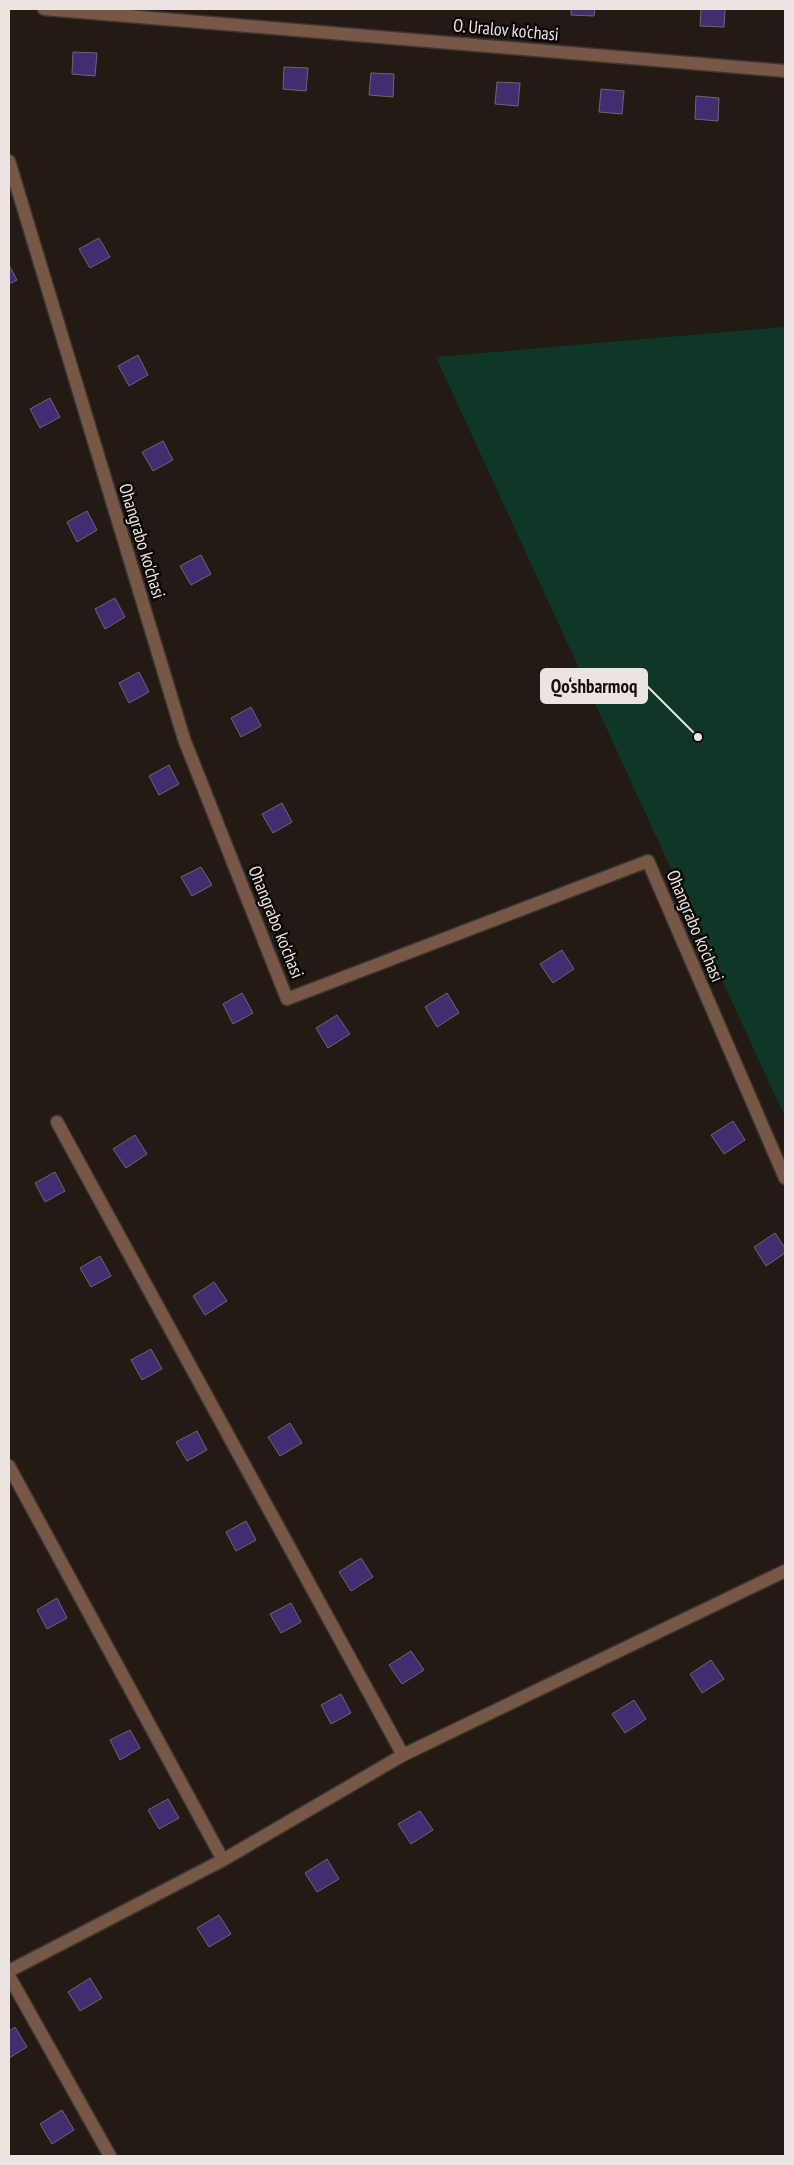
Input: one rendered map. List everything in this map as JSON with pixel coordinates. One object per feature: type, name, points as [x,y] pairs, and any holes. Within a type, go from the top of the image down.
[{"type":"street","name":"O. Uralov ko'chasi","points":[[44,9],[785,71]]},
{"type":"street","name":"Ohangrabo ko'chasi","points":[[9,162],[184,739],[288,998],[648,861],[785,1178]]},
{"type":"street","points":[[57,1122],[403,1755]]},
{"type":"street","points":[[9,1466],[223,1860]]},
{"type":"street","points":[[9,1971],[223,1860],[403,1755],[785,1571]]},
{"type":"street","points":[[9,1976],[110,2156]]},
{"type":"green space","points":[[785,327],[785,1117],[436,357]]},
{"type":"building","points":[[571,9],[595,9],[594,16],[571,15]]},
{"type":"building","points":[[701,9],[725,9],[724,27],[700,26]]},
{"type":"building","points":[[73,52],[97,53],[95,76],[72,74]]},
{"type":"building","points":[[284,67],[308,68],[306,91],[283,89]]},
{"type":"building","points":[[371,73],[394,74],[393,97],[369,95]]},
{"type":"building","points":[[497,82],[520,83],[518,106],[495,104]]},
{"type":"building","points":[[601,89],[624,91],[622,114],[599,112]]},
{"type":"building","points":[[696,96],[719,98],[718,121],[695,119]]},
{"type":"building","points":[[99,238],[110,257],[90,268],[79,249]]},
{"type":"building","points":[[9,265],[17,280],[9,284]]},
{"type":"building","points":[[138,355],[148,375],[129,386],[118,366]]},
{"type":"building","points":[[50,398],[60,417],[40,428],[30,409]]},
{"type":"building","points":[[163,441],[173,460],[153,471],[142,452]]},
{"type":"building","points":[[87,511],[97,530],[77,542],[67,522]]},
{"type":"building","points":[[201,555],[211,574],[191,585],[180,566]]},
{"type":"building","points":[[115,598],[125,617],[105,629],[95,609]]},
{"type":"building","points":[[139,672],[149,692],[129,703],[119,683]]},
{"type":"building","points":[[251,707],[261,726],[241,737],[231,718]]},
{"type":"building","points":[[169,765],[179,784],[159,795],[149,776]]},
{"type":"building","points":[[282,803],[292,822],[273,833],[262,814]]},
{"type":"building","points":[[201,867],[212,885],[192,896],[181,877]]},
{"type":"building","points":[[562,950],[574,969],[553,983],[540,964]]},
{"type":"building","points":[[242,993],[253,1013],[233,1024],[223,1004]]},
{"type":"building","points":[[447,993],[459,1013],[437,1027],[425,1007]]},
{"type":"building","points":[[337,1015],[350,1034],[328,1048],[316,1028]]},
{"type":"building","points":[[733,1121],[745,1140],[724,1154],[711,1135]]},
{"type":"building","points":[[135,1135],[147,1154],[126,1168],[113,1149]]},
{"type":"building","points":[[55,1172],[65,1191],[45,1202],[35,1183]]},
{"type":"building","points":[[775,1233],[785,1248],[785,1253],[766,1266],[754,1247]]},
{"type":"building","points":[[100,1256],[111,1276],[91,1287],[80,1268]]},
{"type":"building","points":[[214,1282],[227,1301],[205,1315],[193,1296]]},
{"type":"building","points":[[151,1349],[162,1369],[142,1380],[131,1360]]},
{"type":"building","points":[[290,1423],[302,1443],[280,1456],[268,1437]]},
{"type":"building","points":[[197,1431],[207,1450],[187,1461],[176,1442]]},
{"type":"building","points":[[246,1521],[256,1540],[236,1551],[226,1532]]},
{"type":"building","points":[[361,1558],[373,1577],[351,1591],[339,1572]]},
{"type":"building","points":[[57,1598],[67,1618],[47,1629],[37,1610]]},
{"type":"building","points":[[291,1603],[301,1622],[281,1633],[270,1614]]},
{"type":"building","points":[[411,1651],[424,1670],[402,1684],[389,1665]]},
{"type":"building","points":[[711,1660],[724,1679],[702,1693],[690,1674]]},
{"type":"building","points":[[341,1694],[351,1713],[331,1724],[321,1705]]},
{"type":"building","points":[[634,1700],[646,1719],[625,1733],[612,1714]]},
{"type":"building","points":[[130,1730],[140,1748],[120,1760],[110,1740]]},
{"type":"building","points":[[168,1799],[179,1818],[159,1829],[148,1810]]},
{"type":"building","points":[[420,1811],[433,1830],[411,1844],[398,1824]]},
{"type":"building","points":[[327,1859],[339,1879],[317,1892],[305,1873]]},
{"type":"building","points":[[219,1915],[231,1934],[209,1947],[197,1928]]},
{"type":"building","points":[[90,1978],[102,1998],[80,2011],[68,1992]]},
{"type":"building","points":[[15,2027],[27,2047],[9,2058],[9,2031]]},
{"type":"building","points":[[62,2110],[74,2130],[52,2144],[40,2124]]},
{"type":"place","name":"Qo‘shbarmoq","points":[[698,737]]}]
